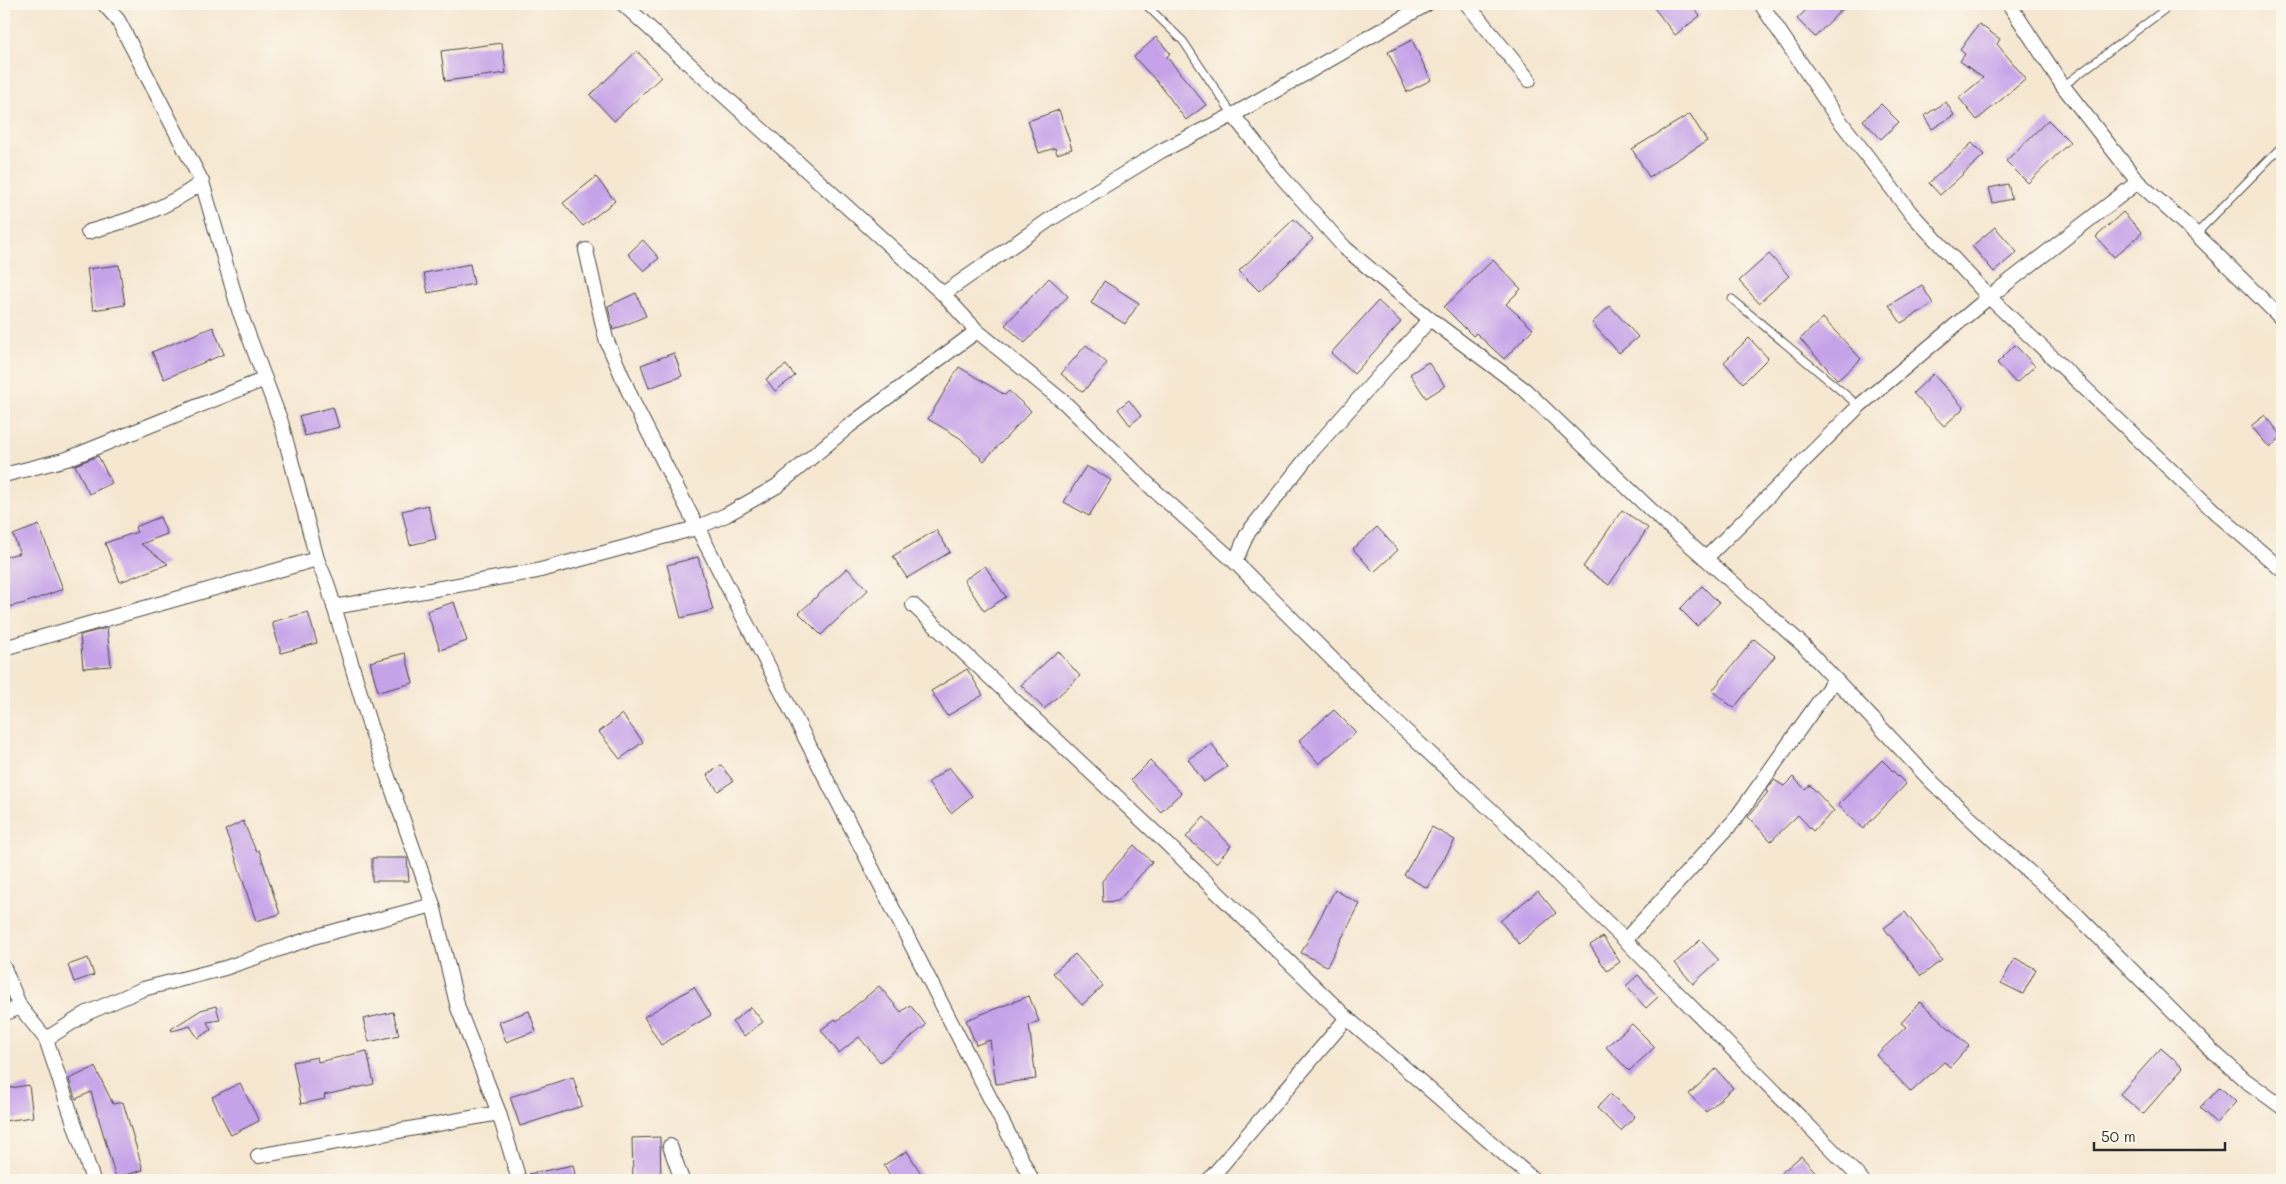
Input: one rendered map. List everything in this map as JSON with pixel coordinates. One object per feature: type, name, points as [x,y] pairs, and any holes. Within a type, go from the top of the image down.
[{"type":"street","points":[[104,4],[118,20],[202,182],[239,310],[282,422],[317,559],[334,607],[370,726],[433,905],[458,1008],[499,1113],[520,1180]]},
{"type":"street","points":[[623,4],[944,294],[977,331],[1065,403],[1153,489],[1235,562],[1383,710],[1503,821],[1625,940],[1862,1180]]},
{"type":"street","points":[[944,294],[1049,220],[1161,151],[1233,115],[1428,4]]},
{"type":"street","points":[[1467,4],[1529,80]]},
{"type":"street","points":[[1761,4],[1834,112],[1910,212],[1989,297],[2216,513],[2282,570]]},
{"type":"street","points":[[2009,4],[2063,86],[2138,182],[2196,234],[2282,319]]},
{"type":"street","points":[[1233,115],[1281,176],[1345,248],[1430,319],[1525,390],[1614,476],[1803,645],[1932,782],[2002,848],[2070,908],[2211,1050],[2245,1080],[2282,1108]]},
{"type":"street","points":[[88,232],[139,217],[182,198],[202,182]]},
{"type":"street","points":[[1706,558],[1859,406],[1989,297],[2138,182]]},
{"type":"street","points":[[586,250],[606,339],[634,406],[809,743],[1032,1180],[1028,1173]]},
{"type":"street","points":[[1235,562],[1247,534],[1313,450],[1430,319]]},
{"type":"street","points":[[334,607],[537,571],[696,528],[726,515],[777,486],[849,426],[977,331]]},
{"type":"street","points":[[4,475],[67,459],[265,379]]},
{"type":"street","points":[[4,648],[317,559]]},
{"type":"street","points":[[913,605],[1082,763],[1347,1018],[1534,1180]]},
{"type":"street","points":[[1625,940],[1734,821],[1835,679]]},
{"type":"street","points":[[46,1039],[87,1013],[143,989],[225,968],[317,936],[433,905]]},
{"type":"street","points":[[4,968],[20,1007],[46,1039],[93,1180]]},
{"type":"street","points":[[4,1014],[20,1007]]},
{"type":"street","points":[[1208,1180],[1347,1018]]},
{"type":"street","points":[[258,1156],[499,1113]]},
{"type":"street","points":[[670,1146],[682,1180]]},
{"type":"lane","points":[[1144,4],[1183,41],[1233,115]]},
{"type":"lane","points":[[2063,86],[2172,4]]},
{"type":"lane","points":[[2196,234],[2282,146]]},
{"type":"lane","points":[[1732,299],[1859,406]]},
{"type":"building","points":[[1651,4],[1690,4],[1700,16],[1675,35]]},
{"type":"building","points":[[1812,4],[1847,4],[1815,37],[1797,19]]},
{"type":"building","points":[[1979,24],[2000,39],[1997,44],[2026,79],[1977,120],[1959,98],[1983,78],[1960,61],[1965,54],[1960,50]]},
{"type":"building","points":[[1156,37],[1170,53],[1167,57],[1206,105],[1186,120],[1160,85],[1134,57]]},
{"type":"building","points":[[1412,40],[1431,80],[1407,92],[1388,52]]},
{"type":"building","points":[[502,43],[506,73],[445,81],[441,51]]},
{"type":"building","points":[[637,51],[661,77],[614,121],[590,95]]},
{"type":"building","points":[[1946,102],[1954,115],[1932,129],[1924,116]]},
{"type":"building","points":[[1881,104],[1899,122],[1881,139],[1863,120]]},
{"type":"building","points":[[1059,110],[1072,149],[1057,154],[1055,148],[1039,153],[1028,121]]},
{"type":"building","points":[[1690,114],[1707,141],[1649,177],[1632,149]]},
{"type":"building","points":[[2048,120],[2070,142],[2028,183],[2006,161]]},
{"type":"building","points":[[1972,143],[1984,155],[1940,195],[1929,183]]},
{"type":"building","points":[[596,177],[615,201],[583,226],[563,203]]},
{"type":"building","points":[[2008,184],[2012,199],[1993,203],[1989,188]]},
{"type":"building","points":[[2123,212],[2142,233],[2114,257],[2096,237]]},
{"type":"building","points":[[1294,219],[1313,239],[1259,291],[1239,271]]},
{"type":"building","points":[[1995,227],[2017,252],[1994,272],[1972,246]]},
{"type":"building","points":[[643,240],[659,258],[644,271],[628,254]]},
{"type":"building","points":[[1769,254],[1789,276],[1759,303],[1739,281]]},
{"type":"building","points":[[1493,260],[1521,289],[1506,304],[1533,329],[1504,359],[1476,333],[1473,336],[1444,307]]},
{"type":"building","points":[[470,264],[474,284],[428,293],[424,273]]},
{"type":"building","points":[[119,265],[125,305],[93,310],[87,269]]},
{"type":"building","points":[[1049,278],[1068,296],[1025,343],[1005,325]]},
{"type":"building","points":[[1104,281],[1139,303],[1125,324],[1091,303]]},
{"type":"building","points":[[1922,285],[1933,304],[1901,323],[1889,305]]},
{"type":"building","points":[[636,293],[646,316],[613,330],[608,306]]},
{"type":"building","points":[[1378,301],[1401,322],[1354,374],[1331,353]]},
{"type":"building","points":[[1610,306],[1638,337],[1619,353],[1592,323]]},
{"type":"building","points":[[1823,318],[1861,359],[1838,380],[1800,339]]},
{"type":"building","points":[[213,327],[224,354],[164,379],[152,352]]},
{"type":"building","points":[[1749,338],[1768,358],[1743,383],[1724,362]]},
{"type":"building","points":[[1086,345],[1107,363],[1083,392],[1061,374]]},
{"type":"building","points":[[2015,345],[2035,366],[2016,383],[1997,363]]},
{"type":"building","points":[[674,353],[682,376],[649,388],[641,365]]},
{"type":"building","points":[[1428,362],[1445,386],[1426,398],[1410,374]]},
{"type":"building","points":[[786,365],[795,376],[775,391],[766,379]]},
{"type":"building","points":[[959,367],[1005,395],[1009,391],[1031,411],[984,461],[960,438],[928,419]]},
{"type":"building","points":[[1933,374],[1964,408],[1944,426],[1913,393]]},
{"type":"building","points":[[1129,400],[1141,416],[1130,425],[1118,409]]},
{"type":"building","points":[[333,407],[339,427],[305,436],[299,416]]},
{"type":"building","points":[[2265,415],[2282,436],[2270,448],[2251,426]]},
{"type":"building","points":[[98,456],[112,483],[89,494],[75,465]]},
{"type":"building","points":[[1086,466],[1111,480],[1089,516],[1064,502]]},
{"type":"building","points":[[428,505],[436,539],[410,545],[402,511]]},
{"type":"building","points":[[1622,510],[1648,528],[1609,585],[1583,567]]},
{"type":"building","points":[[160,517],[167,534],[141,544],[168,564],[120,582],[105,543],[137,532],[135,527]]},
{"type":"building","points":[[39,525],[63,589],[25,603],[4,608],[4,557],[20,553],[13,535]]},
{"type":"building","points":[[1377,527],[1398,550],[1374,572],[1353,549]]},
{"type":"building","points":[[936,530],[950,552],[907,578],[893,556]]},
{"type":"building","points":[[698,557],[713,610],[681,618],[667,565]]},
{"type":"building","points":[[985,566],[1006,597],[984,611],[964,580]]},
{"type":"building","points":[[847,568],[868,590],[821,635],[799,613]]},
{"type":"building","points":[[1702,586],[1719,603],[1697,626],[1680,609]]},
{"type":"building","points":[[454,602],[467,641],[440,650],[427,611]]},
{"type":"building","points":[[308,612],[317,643],[281,653],[272,622]]},
{"type":"building","points":[[107,628],[111,666],[83,668],[80,635]]},
{"type":"building","points":[[1754,639],[1775,656],[1734,708],[1712,691]]},
{"type":"building","points":[[1058,651],[1080,676],[1044,709],[1021,685]]},
{"type":"building","points":[[405,653],[413,683],[378,692],[370,662]]},
{"type":"building","points":[[967,669],[983,695],[947,716],[931,691]]},
{"type":"building","points":[[1334,710],[1356,732],[1319,764],[1299,740]]},
{"type":"building","points":[[622,714],[643,742],[620,759],[599,732]]},
{"type":"building","points":[[1212,744],[1227,767],[1204,782],[1188,759]]},
{"type":"building","points":[[1882,760],[1906,784],[1863,829],[1838,805]]},
{"type":"building","points":[[1150,761],[1181,793],[1161,812],[1131,780]]},
{"type":"building","points":[[721,765],[733,781],[718,791],[707,775]]},
{"type":"building","points":[[949,767],[972,796],[951,813],[928,783]]},
{"type":"building","points":[[1793,777],[1805,789],[1810,785],[1834,811],[1813,831],[1798,815],[1771,841],[1748,817],[1768,792],[1766,791],[1774,780],[1784,786]]},
{"type":"building","points":[[1204,817],[1231,846],[1216,863],[1186,837]]},
{"type":"building","points":[[243,821],[256,851],[259,850],[280,914],[256,921],[225,830]]},
{"type":"building","points":[[1432,827],[1455,840],[1427,888],[1404,875]]},
{"type":"building","points":[[1134,845],[1152,862],[1118,901],[1103,902],[1102,881]]},
{"type":"building","points":[[372,858],[407,858],[409,881],[372,881]]},
{"type":"building","points":[[1335,890],[1360,904],[1327,966],[1301,953]]},
{"type":"building","points":[[1538,891],[1556,913],[1519,944],[1500,921]]},
{"type":"building","points":[[1905,912],[1942,960],[1921,976],[1884,928]]},
{"type":"building","points":[[1603,937],[1620,962],[1607,971],[1590,945]]},
{"type":"building","points":[[1700,940],[1719,960],[1693,984],[1675,963]]},
{"type":"building","points":[[1075,954],[1103,986],[1082,1005],[1053,973]]},
{"type":"building","points":[[88,958],[94,975],[74,982],[68,965]]},
{"type":"building","points":[[2015,958],[2036,969],[2023,994],[2001,983]]},
{"type":"building","points":[[1638,975],[1658,997],[1646,1008],[1626,986]]},
{"type":"building","points":[[879,986],[901,1012],[910,1005],[926,1025],[880,1062],[859,1037],[839,1053],[821,1030],[835,1019],[837,1021]]},
{"type":"building","points":[[694,987],[711,1015],[661,1045],[644,1017]]},
{"type":"building","points":[[1029,996],[1039,1021],[1029,1025],[1036,1079],[996,1084],[990,1040],[976,1045],[966,1020]]},
{"type":"building","points":[[1920,1002],[1969,1046],[1950,1067],[1944,1062],[1911,1092],[1876,1055],[1906,1027],[1901,1023]]},
{"type":"building","points":[[216,1006],[220,1020],[207,1022],[211,1030],[198,1038],[190,1026],[172,1031],[171,1029],[201,1010]]},
{"type":"building","points":[[751,1007],[763,1022],[744,1036],[732,1022]]},
{"type":"building","points":[[529,1011],[536,1031],[506,1042],[499,1022]]},
{"type":"building","points":[[393,1012],[399,1035],[369,1042],[363,1019]]},
{"type":"building","points":[[1632,1024],[1655,1047],[1629,1071],[1606,1047]]},
{"type":"building","points":[[2161,1048],[2183,1068],[2143,1114],[2120,1094]]},
{"type":"building","points":[[367,1051],[374,1084],[324,1095],[325,1099],[301,1104],[293,1062],[317,1057],[318,1062]]},
{"type":"building","points":[[95,1067],[113,1104],[123,1102],[143,1170],[116,1178],[91,1092],[76,1099],[75,1097],[69,1079]]},
{"type":"building","points":[[1716,1069],[1733,1088],[1706,1112],[1689,1094]]},
{"type":"building","points":[[573,1077],[582,1106],[520,1126],[510,1097]]},
{"type":"building","points":[[240,1083],[259,1121],[231,1135],[212,1097]]},
{"type":"building","points":[[29,1085],[33,1117],[4,1121],[4,1089]]},
{"type":"building","points":[[2220,1087],[2236,1102],[2216,1123],[2200,1108]]},
{"type":"building","points":[[1610,1094],[1635,1116],[1621,1131],[1597,1108]]},
{"type":"building","points":[[660,1137],[661,1180],[633,1180],[632,1138]]},
{"type":"building","points":[[907,1151],[925,1180],[893,1180],[884,1165]]},
{"type":"building","points":[[1801,1156],[1823,1180],[1773,1180]]},
{"type":"building","points":[[573,1165],[576,1180],[529,1180],[529,1174]]}]
